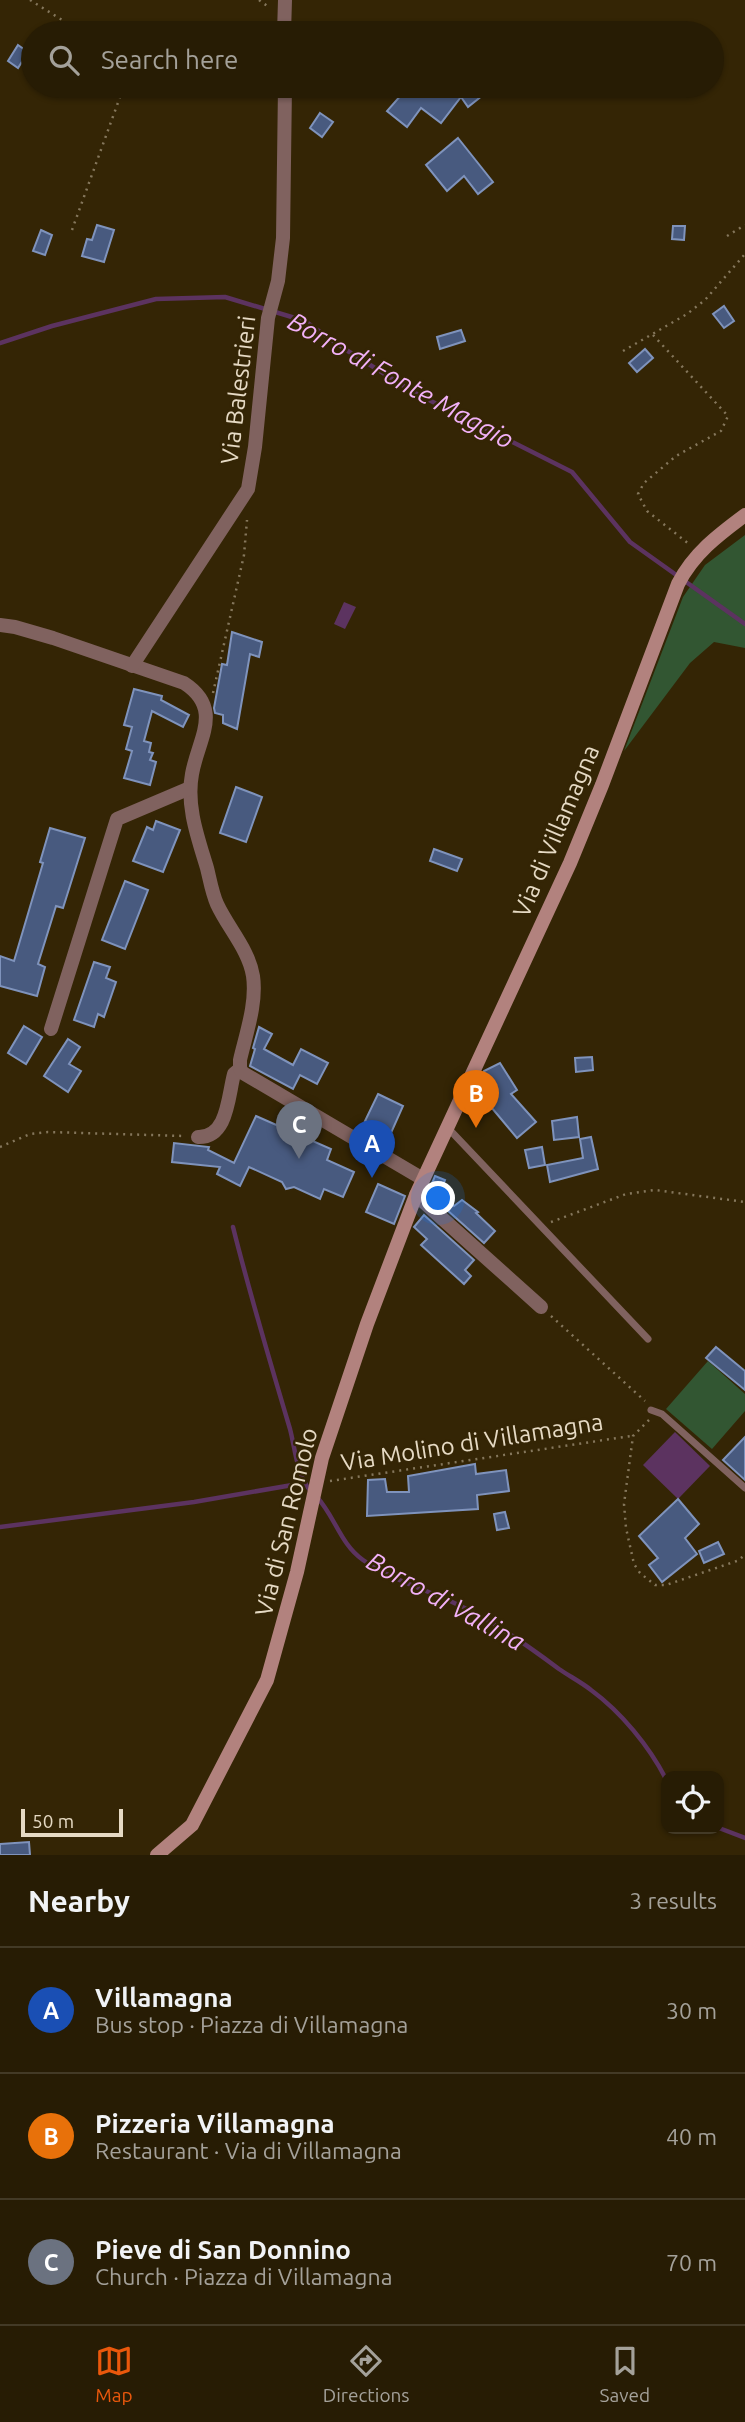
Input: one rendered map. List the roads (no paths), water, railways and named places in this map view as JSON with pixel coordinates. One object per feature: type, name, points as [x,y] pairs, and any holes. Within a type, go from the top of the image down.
[{"type":"street","points":[[284,21],[285,0]]},
{"type":"street","name":"Via Balestrieri","points":[[132,666],[248,489],[268,318],[283,238],[285,98]]},
{"type":"street","name":"Via di Villamagna","points":[[423,1179],[570,863],[603,785],[678,584],[685,570],[700,552],[745,515]]},
{"type":"street","points":[[0,625],[53,638],[195,691],[205,712],[202,746],[192,771],[192,816],[216,903],[247,958],[253,977],[252,1007],[240,1069],[423,1179]]},
{"type":"street","points":[[51,1029],[117,819],[190,788]]},
{"type":"street","points":[[198,1137],[211,1135],[222,1125],[234,1074],[240,1069]]},
{"type":"street","name":"Via di San Romolo","points":[[157,1855],[192,1825],[267,1680],[297,1572],[314,1489],[368,1324],[423,1179]]},
{"type":"street","points":[[416,1195],[541,1307]]},
{"type":"lane","points":[[447,1127],[648,1339]]},
{"type":"lane","points":[[650,1410],[662,1414],[745,1489]]},
{"type":"waterway","name":"Borro di Fonte Maggio","points":[[0,343],[52,326],[156,299],[225,297],[305,321],[415,393],[572,472],[630,542],[745,624]]},
{"type":"waterway","name":"Borro di Vallina","points":[[233,1227],[299,1470],[310,1490]]},
{"type":"waterway","points":[[0,1527],[194,1502],[304,1483]]},
{"type":"waterway","name":"Borro di Vallina","points":[[316,1496],[343,1538],[363,1560],[384,1573],[465,1608],[583,1684],[633,1730],[661,1771]]},
{"type":"waterway","name":"Borro di Vallina","points":[[724,1830],[745,1838]]},
{"type":"place","name":"Pizzeria Villamagna","points":[[476,1128]]},
{"type":"place","name":"Pieve di San Donnino","points":[[299,1159]]},
{"type":"place","name":"Villamagna","points":[[372,1178]]}]
